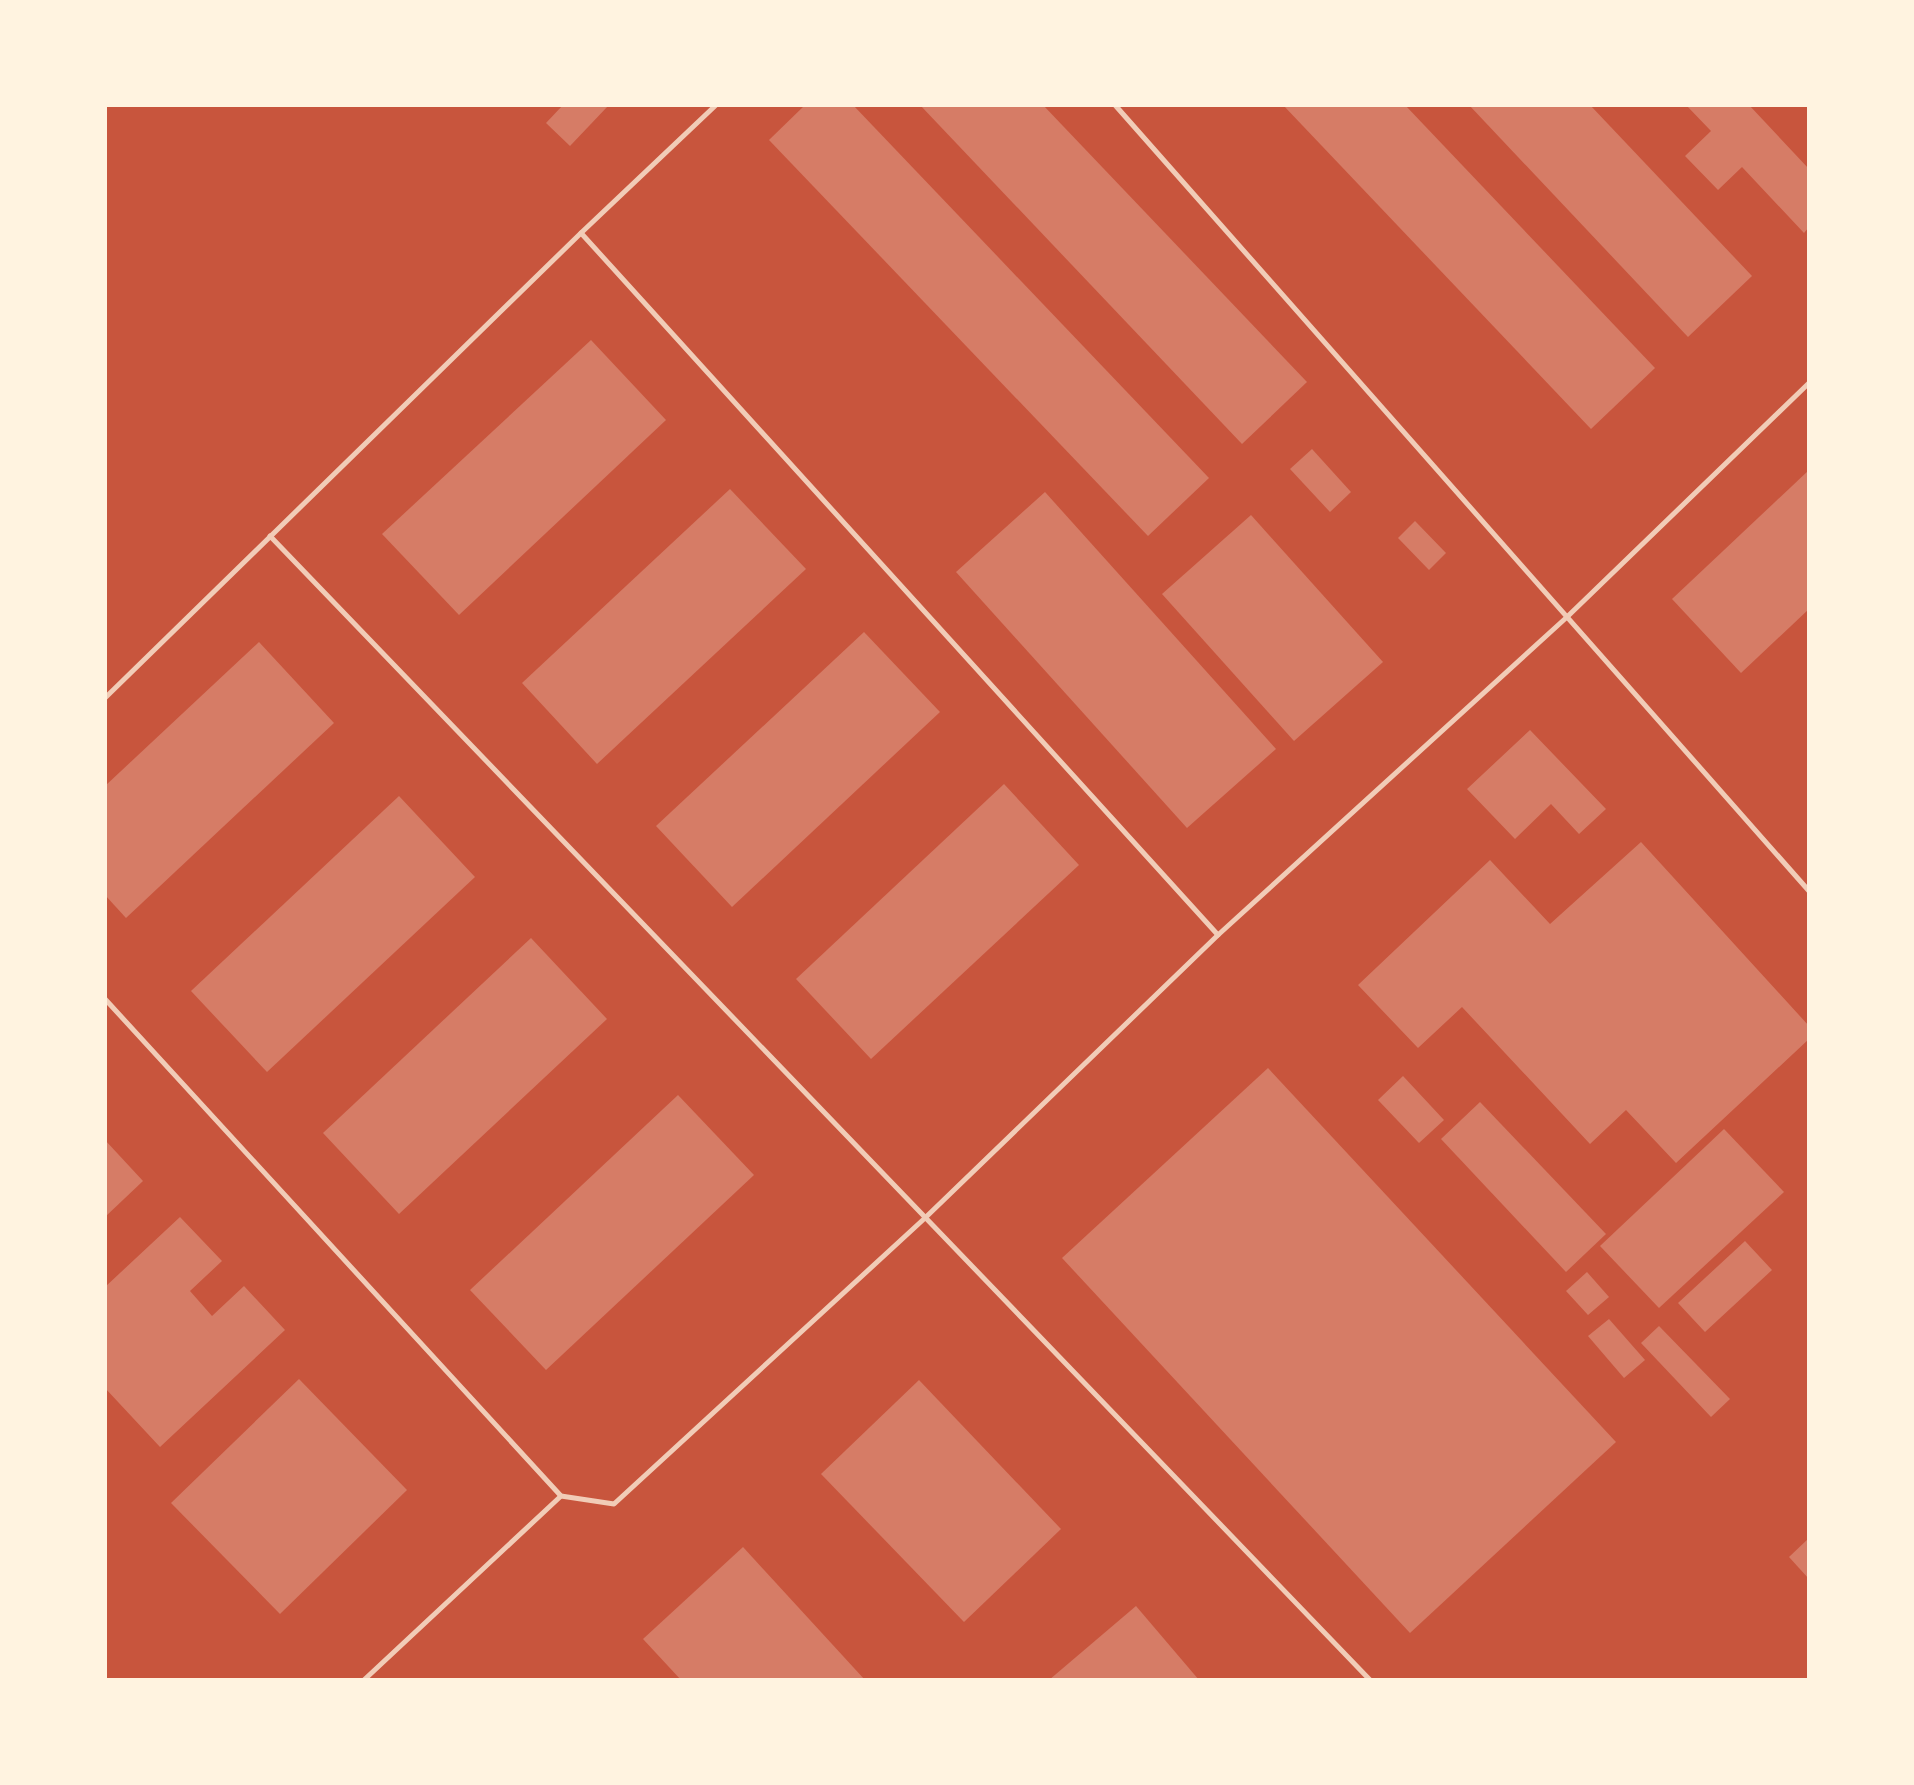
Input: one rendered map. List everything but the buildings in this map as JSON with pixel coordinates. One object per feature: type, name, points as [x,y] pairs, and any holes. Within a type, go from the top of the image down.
[{"type":"lane","points":[[105,698],[581,233],[716,105]]},
{"type":"lane","points":[[1115,105],[1809,891]]},
{"type":"lane","points":[[581,233],[1218,935]]},
{"type":"lane","points":[[105,999],[561,1496],[614,1504],[925,1218],[1218,935],[1567,617],[1809,383]]},
{"type":"lane","points":[[270,537],[1370,1680]]},
{"type":"lane","points":[[364,1680],[561,1496]]}]
